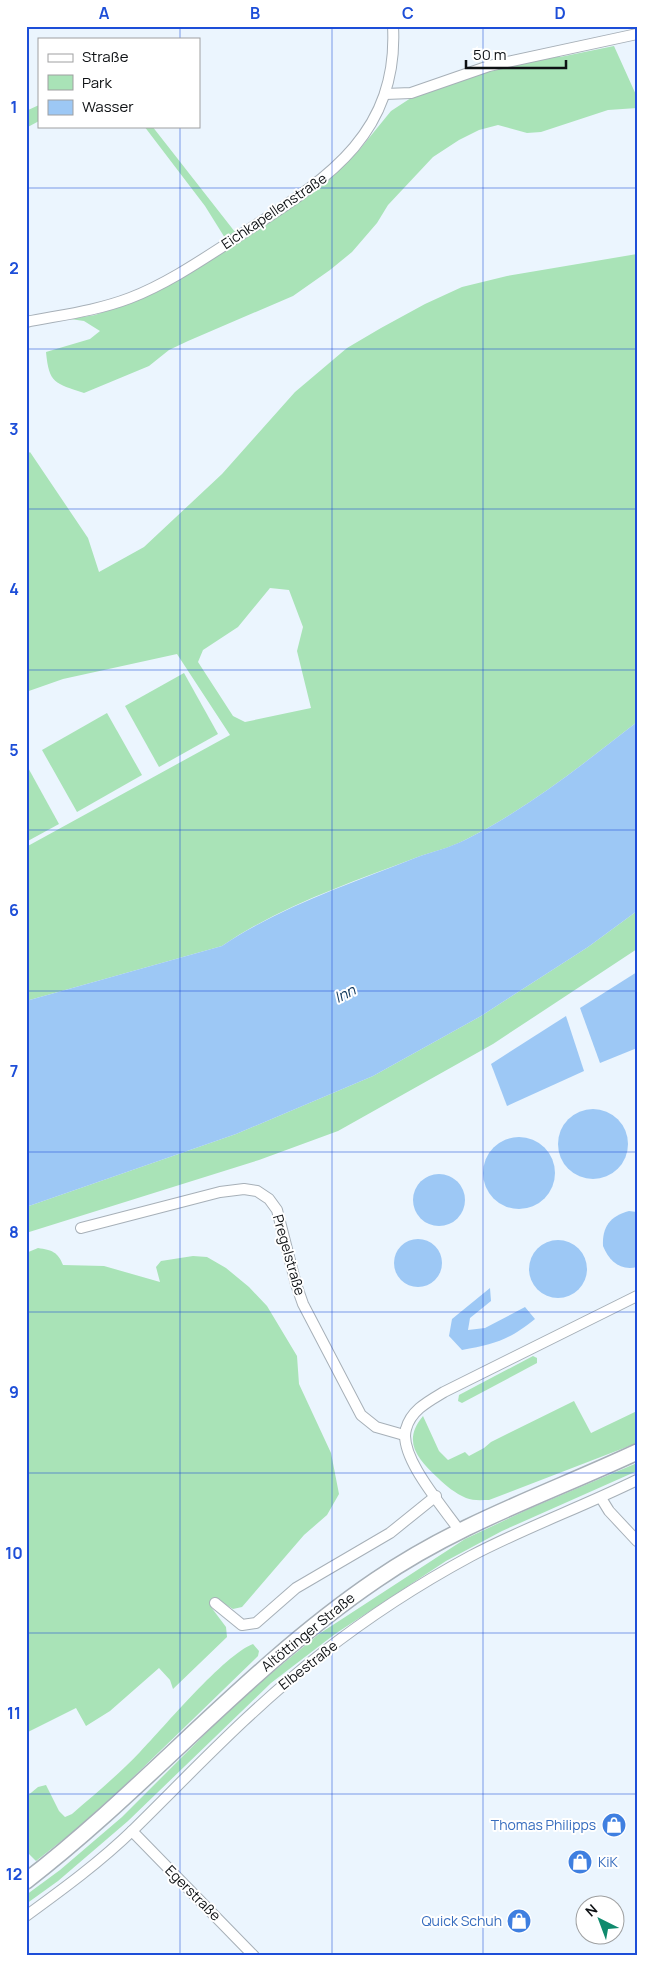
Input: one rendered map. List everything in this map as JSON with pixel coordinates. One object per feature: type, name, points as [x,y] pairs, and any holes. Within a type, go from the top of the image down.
[{"type":"main road","name":"Altöttinger Straße","points":[[26,1881],[88,1831],[214,1712],[304,1633],[376,1580],[459,1530],[637,1452]]},
{"type":"street","name":"Eichkapellenstraße","points":[[26,322],[92,310],[130,298],[177,275],[226,245],[332,172],[369,128],[385,94],[392,63],[393,26]]},
{"type":"street","points":[[385,94],[411,93],[490,66],[637,34]]},
{"type":"street","name":"Pregelstraße","points":[[81,1228],[220,1192],[244,1189],[257,1192],[269,1199],[277,1210],[303,1304],[362,1415],[376,1427],[404,1435]]},
{"type":"street","points":[[459,1530],[406,1449],[404,1435],[406,1427],[415,1412],[433,1398],[637,1296]]},
{"type":"street","name":"Elbestraße","points":[[26,1916],[73,1881],[132,1831],[203,1758],[271,1694],[337,1643],[426,1583],[471,1556],[637,1480]]},
{"type":"street","points":[[215,1603],[242,1625],[256,1623],[296,1588],[390,1533],[436,1496]]},
{"type":"street","points":[[601,1498],[637,1541]]},
{"type":"street","name":"Egerstraße","points":[[132,1831],[254,1956]]},
{"type":"green space","points":[[614,46],[637,97],[637,108],[608,110],[541,132],[527,133],[498,125],[479,130],[433,157],[388,205],[377,223],[352,252],[293,296],[188,341],[169,350],[149,366],[84,393],[60,384],[52,376],[47,363],[46,352],[90,339],[100,331],[84,321],[70,319],[95,315],[141,299],[299,201],[338,171],[360,149],[391,111],[420,92],[451,80],[559,55],[560,57]]},
{"type":"green space","points":[[38,105],[38,122],[26,128],[26,111]]},
{"type":"green space","points":[[146,128],[154,128],[235,232],[225,238],[205,206]]},
{"type":"green space","points":[[637,254],[637,722],[575,770],[510,815],[459,843],[316,896],[267,919],[222,946],[26,1001],[26,847],[230,735],[177,654],[63,679],[26,692],[26,455],[30,452],[88,538],[99,572],[144,547],[222,474],[295,392],[347,348],[425,304],[462,287],[507,276]],"holes":[[[270,588],[289,590],[303,627],[297,651],[311,708],[245,722],[233,716],[198,662],[203,650],[238,627]]]},
{"type":"green space","points":[[184,673],[218,734],[159,767],[125,706]]},
{"type":"green space","points":[[107,713],[142,775],[77,812],[42,750]]},
{"type":"green space","points":[[26,764],[59,824],[26,842]]},
{"type":"green space","points":[[637,911],[637,949],[493,1044],[338,1131],[259,1160],[26,1233],[26,1207],[236,1134],[373,1076],[481,1016],[588,947]]},
{"type":"green space","points":[[38,1248],[54,1252],[63,1265],[104,1266],[160,1282],[156,1267],[161,1261],[193,1256],[207,1257],[226,1268],[249,1287],[267,1306],[297,1356],[299,1384],[331,1453],[339,1494],[327,1515],[304,1535],[242,1607],[233,1609],[218,1600],[211,1607],[226,1627],[227,1637],[173,1689],[170,1680],[159,1668],[110,1711],[86,1726],[76,1708],[26,1733],[26,1253]]},
{"type":"green space","points":[[533,1356],[537,1358],[537,1363],[462,1403],[458,1401],[459,1395]]},
{"type":"green space","points":[[574,1401],[591,1433],[637,1411],[637,1443],[489,1500],[478,1500],[462,1496],[444,1484],[418,1457],[413,1442],[417,1425],[423,1416],[439,1451],[448,1460],[465,1452],[469,1456],[491,1442]]},
{"type":"green space","points":[[637,1463],[637,1471],[502,1531],[446,1561],[335,1634],[271,1683],[128,1821],[58,1881],[26,1904],[26,1895],[60,1870],[122,1817],[240,1699],[319,1634],[465,1539],[531,1508]]},
{"type":"green space","points":[[253,1644],[259,1651],[258,1656],[123,1787],[74,1831],[36,1861],[29,1854],[26,1797],[38,1787],[46,1785],[59,1811],[65,1817],[72,1814],[132,1760],[211,1676],[226,1662]]},
{"type":"water","name":"Inn","points":[[637,722],[637,911],[588,947],[481,1016],[373,1076],[236,1134],[26,1207],[26,1001],[222,946],[267,919],[316,897],[415,858],[459,843],[510,815],[575,770]]},
{"type":"water","points":[[637,972],[637,1048],[600,1063],[580,1008]]},
{"type":"water","points":[[566,1016],[584,1071],[507,1106],[491,1064]]},
{"type":"water","points":[[593,1109],[606,1112],[618,1119],[625,1131],[628,1144],[625,1157],[618,1169],[606,1176],[593,1179],[580,1176],[568,1169],[561,1157],[558,1144],[561,1131],[568,1119],[580,1112]]},
{"type":"water","points":[[519,1137],[539,1143],[549,1153],[555,1173],[549,1193],[539,1203],[519,1209],[499,1203],[489,1193],[483,1173],[489,1153],[499,1143]]},
{"type":"water","points":[[439,1174],[449,1176],[457,1182],[463,1190],[465,1200],[463,1210],[457,1218],[449,1224],[439,1226],[429,1224],[421,1218],[415,1210],[413,1200],[415,1190],[421,1182],[429,1176]]},
{"type":"water","points":[[629,1211],[637,1212],[637,1267],[625,1268],[616,1264],[608,1256],[603,1246],[603,1239],[608,1223],[622,1213]]},
{"type":"water","points":[[418,1239],[427,1241],[435,1246],[440,1254],[442,1263],[440,1272],[435,1280],[427,1285],[418,1287],[409,1285],[401,1280],[396,1272],[394,1263],[396,1254],[401,1246],[409,1241]]},
{"type":"water","points":[[558,1240],[569,1242],[582,1253],[587,1269],[585,1280],[574,1293],[558,1298],[547,1296],[534,1285],[529,1269],[531,1258],[542,1245]]},
{"type":"water","points":[[490,1288],[491,1301],[470,1318],[468,1330],[485,1328],[525,1307],[535,1319],[517,1332],[501,1340],[484,1346],[462,1350],[449,1336],[452,1319]]},
{"type":"place","name":"Thomas Philipps","points":[[614,1825]]},
{"type":"place","name":"KiK","points":[[580,1862]]},
{"type":"place","name":"Quick Schuh","points":[[519,1921]]}]
